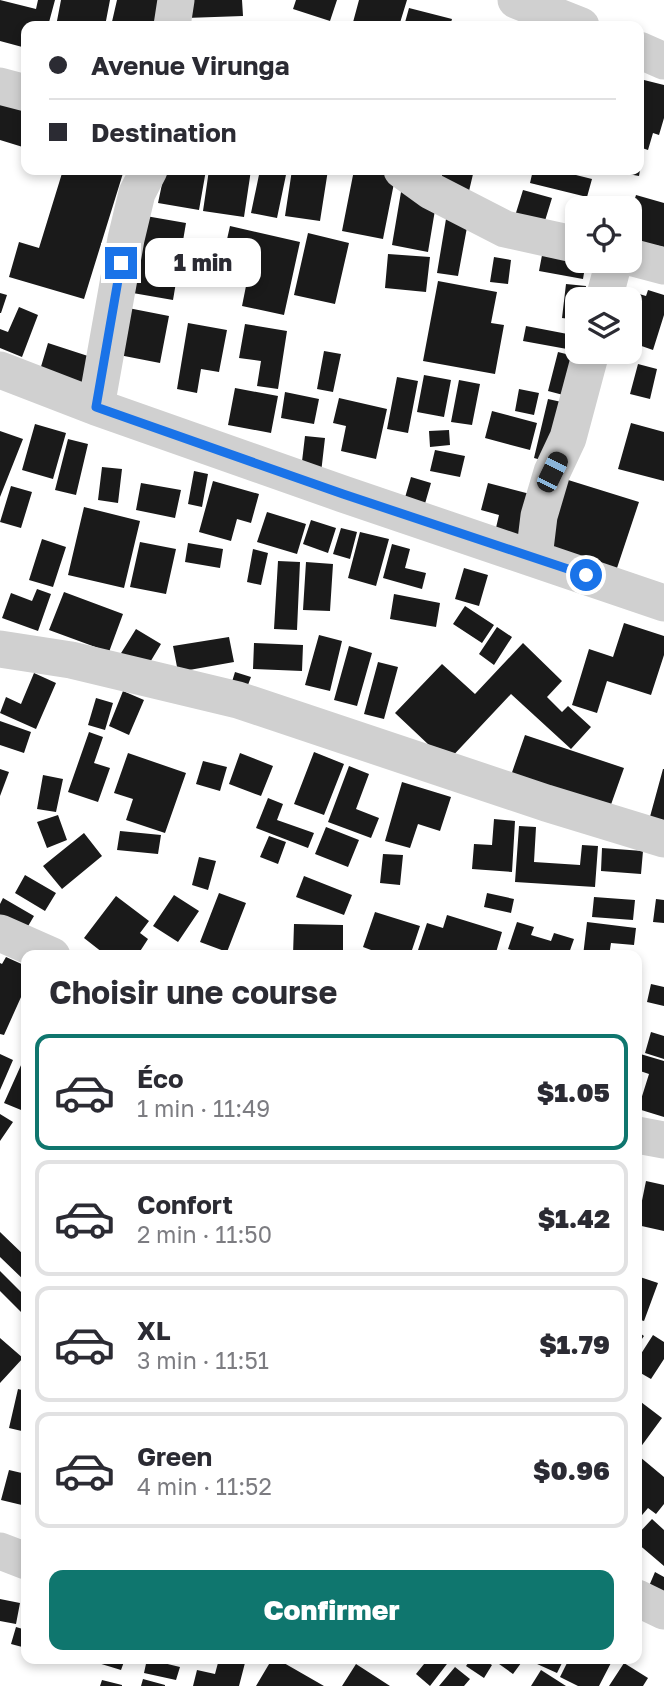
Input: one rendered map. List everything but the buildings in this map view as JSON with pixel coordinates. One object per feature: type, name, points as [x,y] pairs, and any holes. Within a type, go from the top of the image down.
[{"type":"street","points":[[173,21],[176,0]]},
{"type":"street","points":[[516,0],[568,21]]},
{"type":"street","points":[[644,52],[664,61]]},
{"type":"street","points":[[0,86],[21,92]]},
{"type":"street","points":[[96,407],[126,240],[137,193],[146,175]]},
{"type":"street","points":[[409,175],[431,191],[505,229],[565,242]]},
{"type":"street","points":[[642,260],[664,266]]},
{"type":"street","points":[[534,557],[539,516],[552,472],[569,438],[588,364]]},
{"type":"street","points":[[0,370],[96,407],[343,494],[664,603]]},
{"type":"street","points":[[0,649],[71,660],[238,700],[546,803],[664,839]]},
{"type":"street","points":[[0,933],[38,950]]},
{"type":"street","points":[[642,1136],[664,1140]]},
{"type":"street","points":[[0,1551],[21,1559]]},
{"type":"street","points":[[642,1600],[664,1611]]},
{"type":"route","points":[[121,263],[96,407],[343,494],[586,575]]}]
